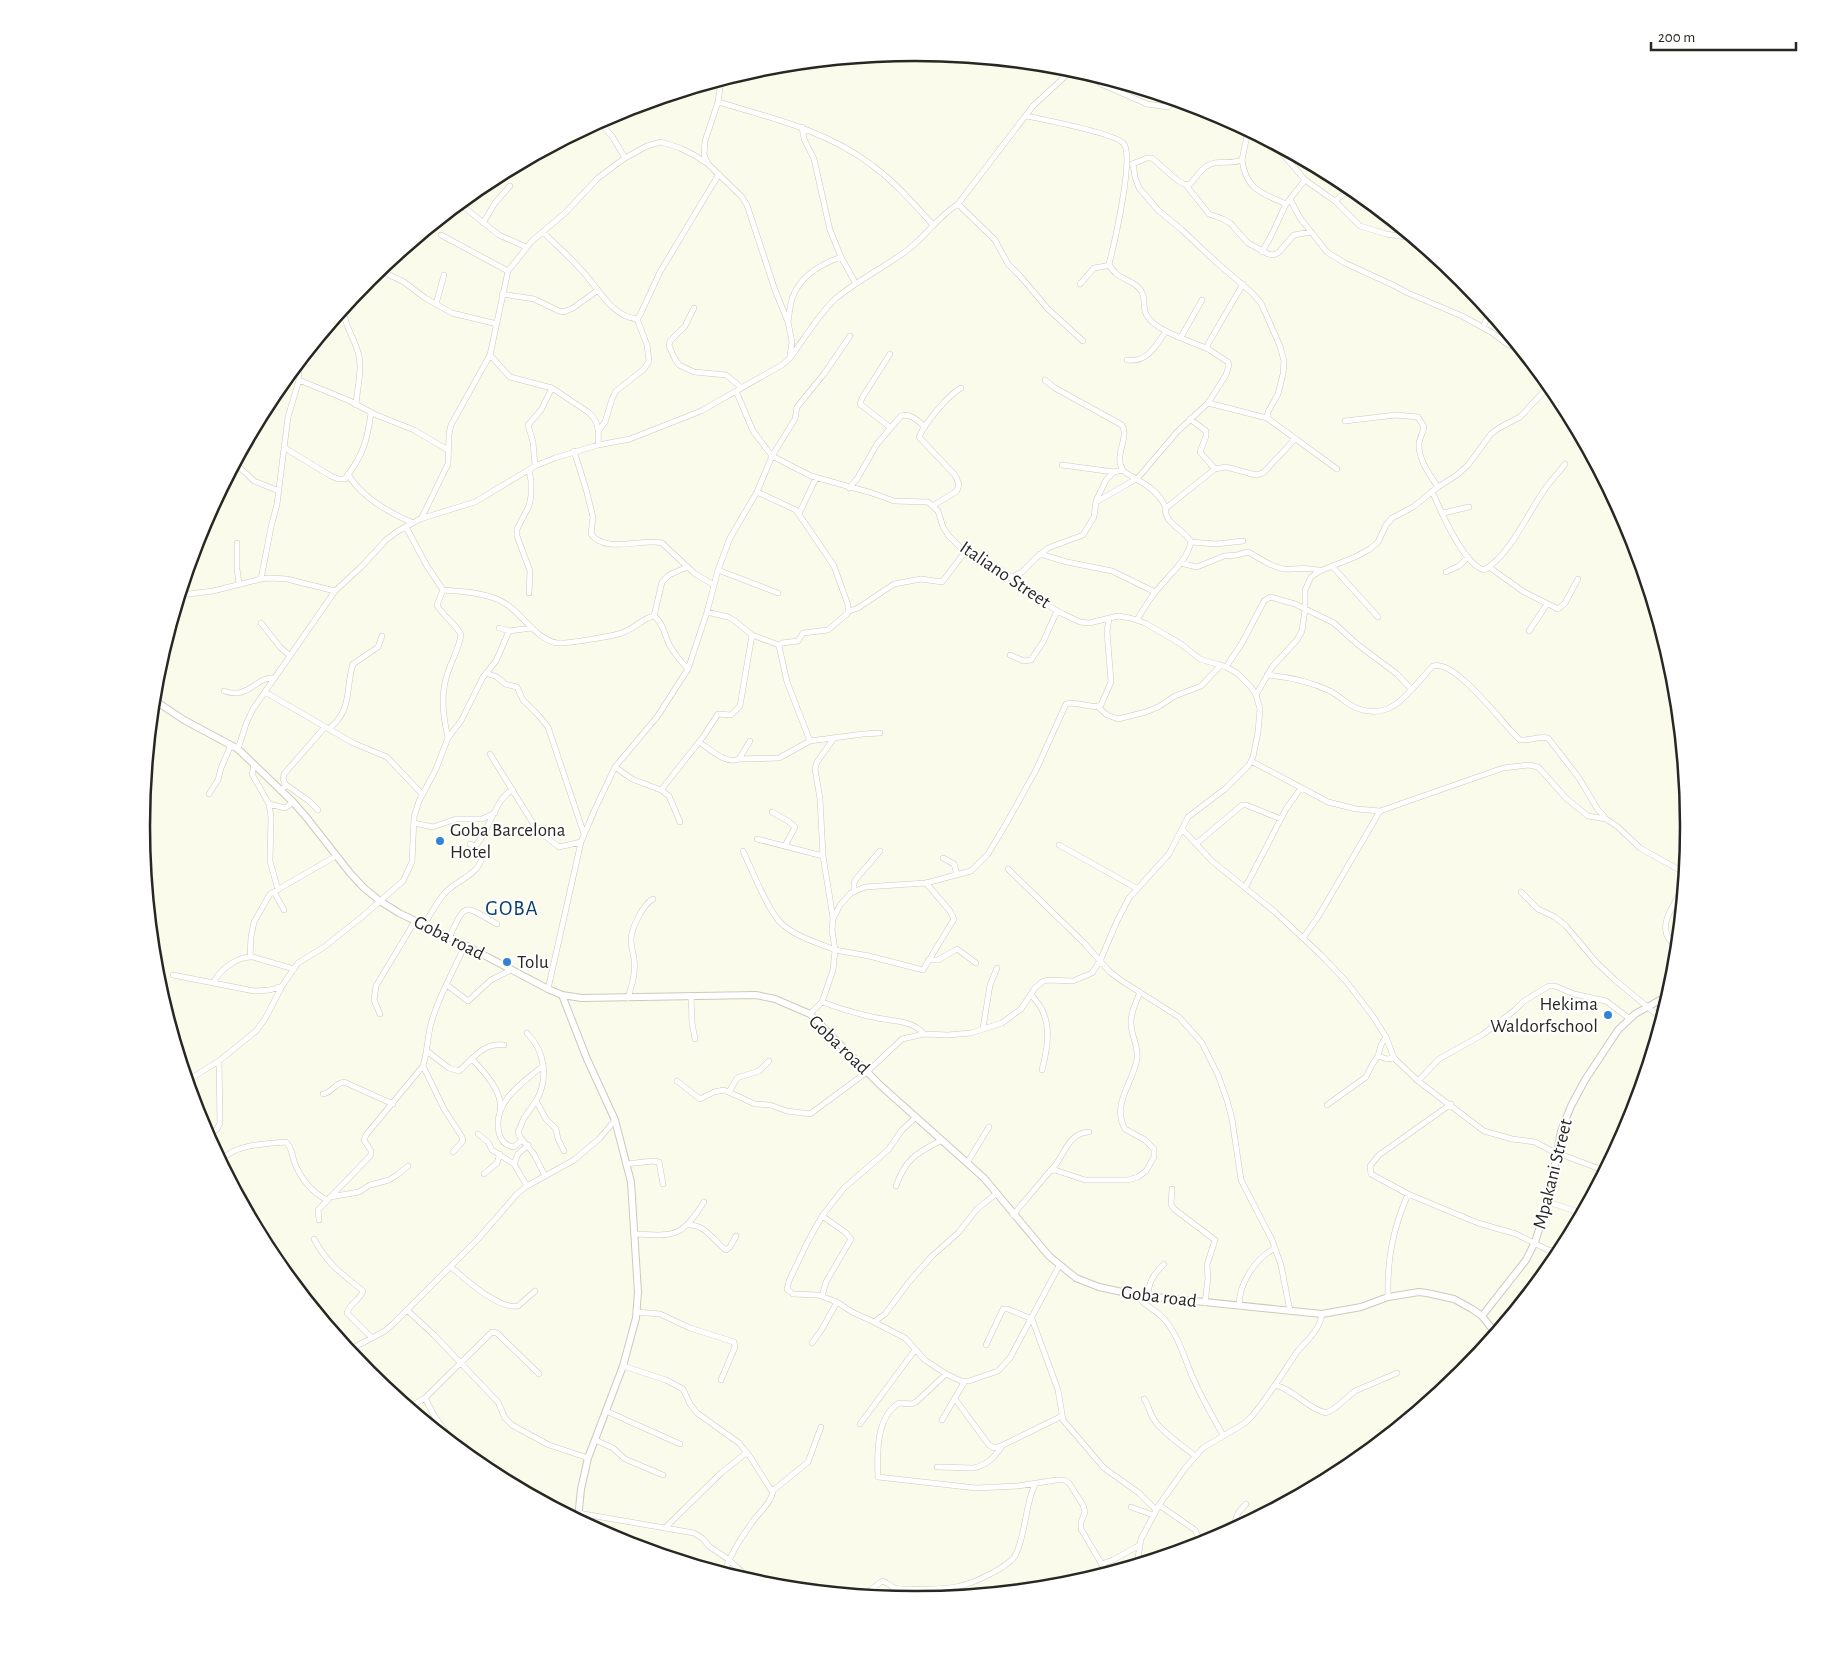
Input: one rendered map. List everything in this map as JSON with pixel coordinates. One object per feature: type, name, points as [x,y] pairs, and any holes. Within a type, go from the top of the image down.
[{"type":"street","points":[[238,749],[253,709],[336,591],[361,568],[386,540],[413,523],[474,502],[535,466],[574,452],[630,438],[701,411],[774,370],[790,358],[833,302],[856,284],[901,255],[915,244],[946,212],[958,204],[1033,106],[1064,76]]},
{"type":"street","points":[[1101,84],[1148,104],[1168,107],[1169,105]]},
{"type":"street","points":[[708,164],[704,155],[704,148],[718,102],[720,86]]},
{"type":"street","points":[[718,102],[802,127],[854,152],[894,182],[933,225]]},
{"type":"street","points":[[1026,116],[1070,125],[1118,139],[1125,145],[1127,164],[1118,225],[1109,264],[1112,271],[1142,291],[1145,299],[1144,310],[1158,327],[1208,349],[1228,362],[1229,365],[1226,375],[1208,403],[1177,432],[1136,479],[1100,499],[1096,504]]},
{"type":"street","points":[[802,127],[804,139],[814,159],[830,230],[841,257],[856,284]]},
{"type":"street","points":[[605,128],[626,158]]},
{"type":"street","points":[[1247,137],[1242,160],[1248,182],[1259,192],[1288,202],[1327,252],[1344,263],[1462,316],[1510,345]]},
{"type":"street","points":[[420,520],[448,464],[451,425],[490,355],[508,271],[526,248],[565,213],[598,178],[647,146],[661,142],[680,148],[708,164],[742,197],[747,205],[775,290],[788,322],[792,342],[790,358]]},
{"type":"street","points":[[1285,157],[1305,180],[1335,200],[1363,228],[1402,236]]},
{"type":"street","points":[[1127,164],[1152,158],[1177,180],[1186,184],[1206,212],[1230,223],[1248,243],[1262,252],[1273,255],[1278,253],[1294,235],[1311,232]]},
{"type":"street","points":[[1186,184],[1190,184],[1208,165],[1242,160]]},
{"type":"street","points":[[1133,164],[1139,188],[1158,210],[1243,284],[1261,303],[1284,355],[1283,374],[1278,394],[1268,412],[1267,418]]},
{"type":"street","points":[[637,319],[660,272],[719,174]]},
{"type":"street","points":[[1262,252],[1288,202],[1305,180]]},
{"type":"street","points":[[483,223],[510,186]]},
{"type":"street","points":[[1335,200],[1345,193]]},
{"type":"street","points":[[958,204],[994,240],[1008,264],[1048,310],[1083,340]]},
{"type":"street","points":[[465,208],[499,235],[526,248]]},
{"type":"street","points":[[543,232],[584,272],[603,298],[626,316],[637,319]]},
{"type":"street","points":[[441,235],[508,271]]},
{"type":"street","points":[[788,322],[792,300],[799,287],[815,268],[824,262],[841,257]]},
{"type":"street","points":[[1080,284],[1094,268],[1109,264]]},
{"type":"street","points":[[386,274],[404,282],[452,313],[497,324]]},
{"type":"street","points":[[436,304],[444,275]]},
{"type":"street","points":[[1208,349],[1210,339],[1243,284]]},
{"type":"street","points":[[502,294],[534,299],[564,312],[573,308],[598,290]]},
{"type":"street","points":[[1181,337],[1202,300]]},
{"type":"street","points":[[694,308],[686,326],[670,341],[675,359],[679,365],[694,372],[726,375],[742,388]]},
{"type":"street","points":[[344,318],[359,353],[356,404]]},
{"type":"street","points":[[1483,328],[1487,318]]},
{"type":"street","points":[[599,430],[605,422],[613,395],[644,369],[649,362],[647,345],[637,319]]},
{"type":"street","points":[[1127,360],[1136,362],[1142,360],[1155,349],[1166,331]]},
{"type":"street","points":[[548,989],[584,834],[615,767],[657,718],[688,670],[707,612],[718,570],[730,538],[757,492],[772,456],[795,419],[797,407],[824,374],[850,336]]},
{"type":"street","points":[[890,354],[860,404],[891,428]]},
{"type":"street","points":[[490,355],[510,377],[552,388],[593,416],[599,430],[598,445]]},
{"type":"street","points":[[261,579],[278,491],[288,417],[299,380],[299,374]]},
{"type":"street","points":[[299,380],[356,404],[371,413],[414,430],[448,450]]},
{"type":"street","points":[[1045,380],[1055,388],[1122,425],[1125,432],[1120,465],[1123,470],[1156,493],[1166,508]]},
{"type":"street","points":[[535,466],[533,442],[528,425],[541,410],[552,388]]},
{"type":"street","points":[[736,391],[753,431],[772,456],[816,478],[849,488],[872,493],[898,502],[922,501],[934,505],[957,491],[959,484],[955,475],[920,439],[920,435],[951,395],[961,388]]},
{"type":"street","points":[[677,1081],[700,1099],[714,1092],[724,1090],[755,1104],[770,1105],[787,1111],[810,1114],[867,1072],[902,1039],[924,1034],[948,1035],[971,1032],[1002,1023],[1010,1019],[1021,1009],[1035,988],[1047,980],[1073,981],[1092,973],[1100,960],[1121,912],[1136,888],[1169,854],[1188,817],[1242,774],[1251,761],[1260,725],[1260,708],[1256,695],[1277,660],[1297,640],[1304,624],[1307,584],[1311,577],[1320,571],[1370,549],[1378,542],[1386,525],[1392,518],[1413,507],[1432,491],[1457,476],[1468,465],[1491,434],[1520,417],[1545,391]]},
{"type":"street","points":[[1208,403],[1267,418],[1337,470]]},
{"type":"street","points":[[285,448],[331,476],[342,480],[364,449],[371,413]]},
{"type":"street","points":[[849,488],[857,479],[871,452],[901,416],[904,414],[913,418],[925,427]]},
{"type":"street","points":[[1345,421],[1396,415],[1418,417],[1424,427],[1419,443],[1423,463],[1438,487]]},
{"type":"street","points":[[1190,419],[1206,431],[1200,452],[1215,469]]},
{"type":"street","points":[[1137,620],[1155,592],[1188,552],[1191,542],[1188,536],[1166,518],[1164,512],[1166,508],[1215,469],[1226,467],[1256,475],[1263,474],[1295,439]]},
{"type":"street","points":[[574,452],[593,518],[592,536],[599,541],[613,544],[662,543],[687,567],[714,585]]},
{"type":"street","points":[[1432,491],[1449,529],[1468,557],[1484,570],[1512,542],[1543,491],[1565,464]]},
{"type":"street","points":[[1062,465],[1114,472],[1123,470]]},
{"type":"street","points":[[240,468],[254,481],[278,491]]},
{"type":"street","points":[[528,593],[530,571],[517,536],[517,529],[529,506],[531,481],[529,470]]},
{"type":"street","points":[[1010,578],[1028,567],[1048,548],[1083,535],[1094,517],[1096,504],[1106,480],[1114,472]]},
{"type":"street","points":[[348,474],[356,486],[364,493],[399,517],[413,523]]},
{"type":"street","points":[[799,514],[816,478]]},
{"type":"street","points":[[707,612],[728,617],[752,635],[779,645],[798,640],[803,633],[828,630],[846,616],[849,611],[836,569],[796,510],[757,492]]},
{"type":"street","name":"Italiano Street","points":[[934,505],[938,510],[943,527],[948,535],[965,552],[999,568],[1040,601],[1080,622],[1089,623],[1118,616],[1137,620],[1181,644],[1200,659],[1223,666],[1241,676],[1256,695]]},
{"type":"street","points":[[1443,513],[1470,508]]},
{"type":"street","points":[[406,527],[427,566],[443,590]]},
{"type":"street","points":[[1191,542],[1216,544],[1243,541]]},
{"type":"street","points":[[237,542],[239,584]]},
{"type":"street","points":[[849,611],[858,608],[894,584],[928,579],[942,582],[965,552]]},
{"type":"street","points":[[1180,563],[1197,568],[1224,556],[1248,552],[1276,567],[1293,569],[1310,567],[1320,571]]},
{"type":"street","points":[[1040,554],[1067,562],[1112,571],[1155,592]]},
{"type":"street","points":[[1446,572],[1459,566],[1468,557]]},
{"type":"street","points":[[1332,566],[1378,617]]},
{"type":"street","points":[[654,616],[662,582],[669,575],[687,567]]},
{"type":"street","points":[[1489,567],[1524,592],[1557,609],[1561,609],[1578,579]]},
{"type":"street","points":[[718,570],[778,593]]},
{"type":"street","points":[[187,594],[214,591],[261,579],[287,578],[336,591]]},
{"type":"street","points":[[443,590],[461,591],[505,603],[531,628],[552,641],[565,642],[623,633],[654,616]]},
{"type":"street","points":[[443,590],[437,605],[449,622],[458,628],[461,635],[444,682],[443,707],[448,738]]},
{"type":"street","points":[[833,919],[840,905],[854,892],[865,887],[926,883],[971,871],[984,858],[992,846],[1036,770],[1066,704],[1072,702],[1098,707],[1114,718],[1124,719],[1158,707],[1175,696],[1200,686],[1223,666],[1242,643],[1266,598],[1276,598],[1295,604],[1324,618],[1343,630],[1357,644],[1397,674],[1411,689]]},
{"type":"street","points":[[1529,632],[1547,604]]},
{"type":"street","points":[[1010,655],[1024,661],[1031,660],[1057,611]]},
{"type":"street","points":[[654,616],[660,622],[663,634],[688,670]]},
{"type":"street","points":[[1098,707],[1111,682],[1107,631],[1109,618]]},
{"type":"street","points":[[261,622],[280,647],[290,656]]},
{"type":"street","points":[[499,628],[509,632],[531,628]]},
{"type":"street","points":[[193,1077],[219,1061],[256,1031],[265,1019],[282,986],[294,969],[307,956],[324,947],[397,888],[411,868],[416,808],[422,794],[436,769],[448,738],[461,722],[478,686],[499,655],[509,632]]},
{"type":"street","points":[[661,790],[699,742],[718,714],[731,715],[740,706],[752,635]]},
{"type":"street","points":[[318,810],[285,784],[284,774],[327,728],[338,721],[343,713],[353,664],[378,648],[382,636]]},
{"type":"street","points":[[779,645],[787,682],[810,742]]},
{"type":"street","points":[[1267,675],[1297,680],[1329,690],[1352,706],[1365,710],[1385,710],[1394,706],[1433,666],[1446,667],[1468,683],[1520,740],[1548,738],[1579,778],[1598,810],[1606,819],[1618,827],[1640,848],[1679,870]]},
{"type":"street","points":[[486,673],[497,677],[505,684],[517,687],[523,700],[548,727],[584,834]]},
{"type":"street","points":[[224,691],[236,693],[248,690],[264,679],[275,678]]},
{"type":"street","points":[[265,692],[354,743],[387,757],[422,794]]},
{"type":"street","name":"Goba road","points":[[161,704],[184,720],[238,749],[308,818],[336,856],[364,888],[380,901],[548,989],[562,995],[582,998],[756,995],[775,999],[810,1014],[915,1118],[967,1162],[998,1193],[1048,1256],[1076,1278],[1098,1287],[1148,1297],[1322,1314],[1361,1307],[1388,1297],[1418,1292],[1437,1294],[1454,1299],[1482,1316],[1492,1329]]},
{"type":"street","points":[[699,742],[728,760],[733,761],[739,759],[779,758],[810,742],[880,733]]},
{"type":"street","points":[[810,1014],[822,1002],[833,970],[836,950],[823,856],[820,799],[815,766],[834,738]]},
{"type":"street","points":[[739,759],[750,741]]},
{"type":"street","points":[[209,794],[218,780],[231,744]]},
{"type":"street","points":[[490,754],[534,824],[550,841],[563,847],[581,842]]},
{"type":"street","points":[[1251,761],[1328,802],[1380,811],[1503,768],[1529,765],[1538,767],[1567,799],[1588,816],[1606,819]]},
{"type":"street","points":[[254,765],[252,774],[269,804],[271,816],[270,861],[276,891],[284,910]]},
{"type":"street","points":[[615,767],[632,779],[661,790],[672,800],[680,822]]},
{"type":"street","points":[[280,790],[285,787],[285,784]]},
{"type":"street","points":[[1245,888],[1281,818],[1301,788]]},
{"type":"street","points":[[470,844],[474,846],[480,842],[507,793],[513,790]]},
{"type":"street","points":[[269,804],[285,808],[292,802]]},
{"type":"street","points":[[1196,844],[1242,805],[1281,818]]},
{"type":"street","points":[[1304,938],[1380,811]]},
{"type":"street","points":[[772,812],[788,821],[795,828],[785,846]]},
{"type":"street","points":[[414,823],[433,827],[456,819],[482,819],[495,813]]},
{"type":"street","points":[[1182,829],[1212,861],[1304,938],[1351,988],[1386,1037],[1394,1058],[1418,1081],[1451,1104],[1484,1131],[1512,1139],[1535,1142],[1557,1153],[1600,1169]]},
{"type":"street","points":[[757,839],[823,856]]},
{"type":"street","points":[[1059,845],[1136,888]]},
{"type":"street","points":[[744,851],[771,909],[782,924],[795,932],[836,950],[869,956],[920,970],[923,970],[954,919],[950,911],[926,883]]},
{"type":"street","points":[[854,892],[856,879],[880,851]]},
{"type":"street","points":[[424,925],[443,896],[475,872],[480,866],[483,854]]},
{"type":"street","points":[[250,957],[254,922],[266,898],[336,856]]},
{"type":"street","points":[[943,858],[954,864],[957,875]]},
{"type":"street","points":[[1008,869],[1122,981],[1179,1017],[1202,1043],[1218,1075],[1227,1100],[1232,1119],[1240,1180],[1276,1248],[1284,1277],[1290,1311]]},
{"type":"street","points":[[1521,892],[1534,905],[1566,926],[1602,968],[1657,1015]]},
{"type":"street","points":[[628,998],[634,976],[631,935],[645,905],[652,899]]},
{"type":"street","points":[[1671,942],[1664,930],[1677,900]]},
{"type":"street","points":[[449,938],[460,913],[464,910],[471,910],[497,924]]},
{"type":"street","points":[[380,1014],[374,1000],[376,986],[415,921]]},
{"type":"street","points":[[319,1220],[318,1210],[371,1156],[371,1151],[364,1140],[423,1066],[428,1052],[431,1023],[439,998],[465,945]]},
{"type":"street","points":[[928,960],[938,960],[957,949],[976,962]]},
{"type":"street","points":[[213,983],[221,973],[239,958],[250,957],[294,969]]},
{"type":"street","points":[[983,1028],[990,984],[997,968]]},
{"type":"street","points":[[447,985],[468,1001],[491,980],[511,970]]},
{"type":"street","points":[[173,975],[254,991],[270,990],[282,986]]},
{"type":"street","points":[[1418,1081],[1439,1059],[1482,1035],[1524,1001],[1550,986],[1555,986],[1574,994],[1606,1001],[1630,1019]]},
{"type":"street","points":[[1050,1171],[1055,1170],[1085,1180],[1128,1180],[1144,1173],[1151,1165],[1154,1149],[1145,1140],[1125,1129],[1120,1114],[1121,1104],[1137,1058],[1131,1022],[1132,1013],[1140,992]]},
{"type":"street","points":[[562,995],[587,1059],[615,1120],[630,1182],[638,1292],[636,1312],[623,1366],[588,1458],[581,1489],[578,1514]]},
{"type":"street","points":[[1031,995],[1043,1009],[1047,1025],[1047,1045],[1042,1070]]},
{"type":"street","points":[[691,996],[692,1023],[695,1039]]},
{"type":"street","name":"Mpakani Street","points":[[1482,1316],[1526,1260],[1535,1242],[1548,1202],[1561,1131],[1571,1106],[1585,1080],[1618,1030],[1646,1006],[1661,999]]},
{"type":"street","points":[[822,1002],[916,1026],[924,1034]]},
{"type":"street","points":[[527,1033],[542,1058],[544,1084],[542,1091],[519,1126],[518,1132],[534,1154],[545,1176]]},
{"type":"street","points":[[1327,1105],[1366,1078],[1386,1037]]},
{"type":"street","points":[[428,1052],[456,1071],[459,1071],[486,1046],[504,1045]]},
{"type":"street","points":[[1378,1056],[1387,1059],[1394,1058]]},
{"type":"street","points":[[472,1059],[493,1085],[500,1099],[497,1120],[499,1135],[503,1142],[509,1147],[514,1147],[522,1140]]},
{"type":"street","points":[[214,1131],[220,1123],[219,1061]]},
{"type":"street","points":[[729,1092],[737,1078],[759,1071],[769,1061]]},
{"type":"street","points":[[423,1066],[444,1109],[462,1137],[463,1141],[453,1152]]},
{"type":"street","points":[[500,1108],[511,1093],[543,1066]]},
{"type":"street","points":[[323,1094],[329,1093],[338,1084],[344,1082],[393,1104]]},
{"type":"street","points":[[536,1101],[546,1119],[556,1129],[558,1139],[564,1151]]},
{"type":"street","points":[[1451,1104],[1383,1152],[1370,1166],[1371,1174],[1408,1194],[1478,1223],[1516,1234],[1553,1251]]},
{"type":"street","points":[[915,1118],[902,1130],[888,1150],[844,1188],[822,1216],[807,1243],[787,1289],[793,1294],[822,1296],[837,1302],[852,1312],[905,1338],[925,1360],[946,1374],[965,1381],[977,1379],[998,1371],[1004,1366],[1013,1354],[1060,1266]]},
{"type":"street","points":[[354,1346],[385,1331],[478,1239],[510,1201],[527,1186],[574,1160],[615,1120]]},
{"type":"street","points":[[967,1162],[989,1127]]},
{"type":"street","points":[[1013,1214],[1059,1162],[1070,1141],[1084,1132],[1089,1132]]},
{"type":"street","points":[[478,1134],[488,1142],[492,1150],[514,1164],[527,1186]]},
{"type":"street","points":[[896,1186],[908,1161],[922,1149],[940,1141]]},
{"type":"street","points":[[225,1157],[239,1149],[286,1142],[289,1145],[294,1163],[308,1188],[328,1199],[359,1192],[370,1185],[389,1180],[408,1166]]},
{"type":"street","points":[[514,1164],[518,1154],[528,1146]]},
{"type":"street","points":[[484,1174],[497,1163],[500,1154]]},
{"type":"street","points":[[626,1164],[659,1162],[663,1184]]},
{"type":"street","points":[[1172,1189],[1171,1204],[1174,1209],[1215,1240],[1207,1265],[1208,1278],[1205,1302]]},
{"type":"street","points":[[874,1322],[885,1314],[909,1282],[932,1256],[958,1233],[978,1209],[998,1193]]},
{"type":"street","points":[[1388,1297],[1389,1255],[1393,1235],[1408,1194]]},
{"type":"street","points":[[635,1234],[669,1235],[680,1231],[688,1225],[704,1202]]},
{"type":"street","points":[[1548,1202],[1577,1211]]},
{"type":"street","points":[[822,1216],[845,1232],[851,1240],[826,1282],[822,1296]]},
{"type":"street","points":[[688,1225],[696,1225],[702,1228],[726,1250],[730,1247],[736,1236]]},
{"type":"street","points":[[314,1239],[331,1264],[343,1277],[363,1291],[348,1309],[347,1313],[371,1337]]},
{"type":"street","points":[[1239,1306],[1240,1292],[1244,1282],[1262,1257],[1276,1248]]},
{"type":"street","points":[[1148,1297],[1152,1278],[1164,1264]]},
{"type":"street","points":[[451,1267],[482,1293],[508,1305],[518,1306],[535,1291]]},
{"type":"street","points":[[1136,1295],[1145,1305],[1164,1319],[1172,1330],[1180,1344],[1198,1389],[1223,1435]]},
{"type":"street","points":[[812,1343],[837,1302]]},
{"type":"street","points":[[986,1345],[1003,1309],[1008,1309],[1032,1319],[1058,1390],[1064,1422],[1104,1468],[1139,1494],[1154,1513]]},
{"type":"street","points":[[407,1310],[498,1402],[505,1418],[512,1425],[548,1445],[588,1458]]},
{"type":"street","points":[[636,1312],[660,1314],[690,1328],[734,1342],[735,1347],[721,1380]]},
{"type":"street","points":[[1138,1558],[1140,1545],[1158,1505],[1195,1456],[1252,1416],[1298,1352],[1315,1332],[1322,1314]]},
{"type":"street","points":[[414,1404],[425,1398],[489,1334],[495,1332],[539,1374]]},
{"type":"street","points":[[860,1424],[915,1350]]},
{"type":"street","points":[[623,1366],[678,1385],[683,1389],[693,1409],[735,1439],[751,1458],[770,1489],[773,1490]]},
{"type":"street","points":[[1276,1385],[1288,1389],[1307,1404],[1326,1413],[1335,1408],[1354,1391],[1397,1373]]},
{"type":"street","points":[[946,1374],[916,1402],[911,1404],[899,1402],[888,1413],[881,1429],[878,1477],[976,1488],[998,1488],[1061,1479],[1069,1483],[1085,1509],[1081,1529],[1104,1568]]},
{"type":"street","points":[[942,1420],[965,1381]]},
{"type":"street","points":[[425,1398],[444,1429]]},
{"type":"street","points":[[955,1399],[989,1445],[996,1448],[1062,1416]]},
{"type":"street","points":[[1144,1399],[1158,1425],[1195,1456]]},
{"type":"street","points":[[606,1411],[680,1444]]},
{"type":"street","points":[[725,1568],[728,1559],[751,1523],[771,1497],[773,1490],[808,1462],[821,1427]]},
{"type":"street","points":[[595,1440],[613,1448],[624,1459],[663,1476]]},
{"type":"street","points":[[937,1467],[979,1467],[990,1462],[1003,1445]]},
{"type":"street","points":[[665,1528],[721,1473],[746,1453]]},
{"type":"street","points":[[870,1590],[882,1581],[894,1588],[950,1588],[961,1586],[1011,1562],[1018,1552],[1030,1496],[1035,1484]]},
{"type":"street","points":[[1235,1521],[1238,1513],[1246,1504]]},
{"type":"street","points":[[1158,1505],[1195,1530],[1198,1537]]},
{"type":"street","points":[[1131,1507],[1154,1513]]},
{"type":"street","points":[[586,1517],[665,1528],[698,1535],[742,1572]]},
{"type":"street","points":[[1101,1564],[1114,1560],[1140,1545]]},
{"type":"place","name":"Goba Barcelona Hotel","points":[[440,841]]},
{"type":"place","name":"Tolu","points":[[507,962]]},
{"type":"place","name":"Hekima Waldorfschool","points":[[1608,1015]]},
{"type":"district","name":"GOBA","points":[[512,908]]}]
